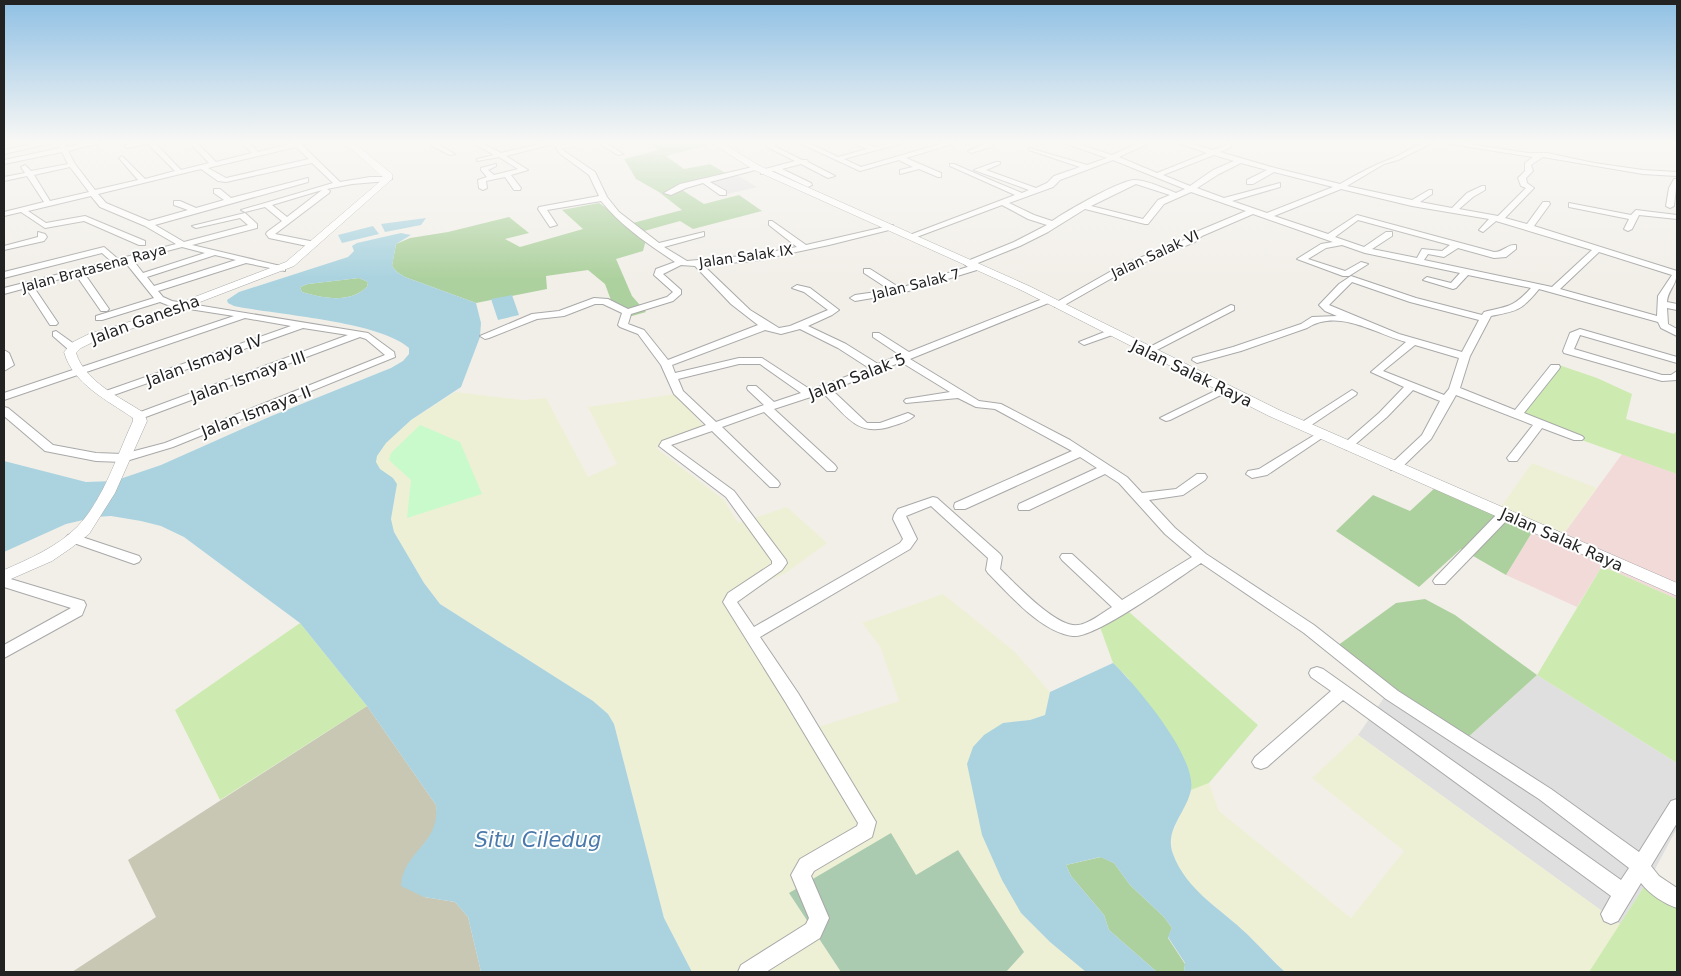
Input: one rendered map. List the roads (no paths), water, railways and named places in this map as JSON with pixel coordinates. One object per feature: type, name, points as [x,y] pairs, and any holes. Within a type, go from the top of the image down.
[{"type":"street","points":[[38,188],[48,203]]},
{"type":"street","name":"Jalan Bratasena Raya","points":[[90,188],[103,205],[148,224],[184,245],[282,268]]},
{"type":"street","points":[[4,214],[109,188]]},
{"type":"street","points":[[148,224],[193,210],[223,196],[275,188]]},
{"type":"street","points":[[196,226],[326,188]]},
{"type":"street","points":[[312,244],[270,234],[332,188]]},
{"type":"street","name":"Jalan Ganesha","points":[[78,372],[70,359],[70,352],[73,348],[93,337],[166,314],[290,264],[378,188]]},
{"type":"street","name":"Jalan Salak IX","points":[[598,188],[603,198],[616,214],[682,262],[698,264],[754,258],[890,227]]},
{"type":"street","points":[[668,193],[680,188]]},
{"type":"street","points":[[714,188],[723,193]]},
{"type":"street","name":"Jalan Salak Raya","points":[[803,188],[1053,302],[1224,389],[1347,446],[1677,590]]},
{"type":"street","points":[[1004,188],[1022,195]]},
{"type":"street","points":[[1028,188],[1035,190]]},
{"type":"street","points":[[912,236],[1042,188]]},
{"type":"street","name":"Jalan Salak 7","points":[[855,298],[899,291],[972,266],[1017,244],[1117,188]]},
{"type":"street","name":"Jalan Salak 7","points":[[1152,188],[1176,195]]},
{"type":"street","points":[[1188,188],[1269,215],[1329,241],[1554,290],[1662,320]]},
{"type":"street","points":[[1226,200],[1268,188]]},
{"type":"street","points":[[1269,215],[1337,188]]},
{"type":"street","points":[[1347,188],[1412,204],[1497,219],[1529,227],[1677,274],[1663,296],[1662,320],[1664,326],[1677,332]]},
{"type":"street","points":[[1453,211],[1470,195],[1482,188]]},
{"type":"street","points":[[1483,230],[1529,188]]},
{"type":"street","points":[[1670,206],[1672,188]]},
{"type":"street","points":[[1083,206],[1145,222],[1162,202],[1191,189]]},
{"type":"street","points":[[1412,204],[1429,192]]},
{"type":"street","points":[[553,225],[542,209],[603,198]]},
{"type":"street","points":[[1003,202],[1030,217],[1053,224]]},
{"type":"street","points":[[176,203],[193,210]]},
{"type":"street","points":[[266,204],[286,221]]},
{"type":"street","points":[[1529,227],[1546,204]]},
{"type":"street","points":[[1572,205],[1633,218]]},
{"type":"street","points":[[1635,205],[1677,216]]},
{"type":"street","points":[[21,209],[45,226],[85,218],[142,243]]},
{"type":"street","name":"Jalan Salak VI","points":[[1053,302],[1125,267],[1192,240],[1199,234],[1255,210]]},
{"type":"street","points":[[1628,229],[1634,213],[1640,211],[1677,216]]},
{"type":"street","points":[[184,245],[253,227],[243,212]]},
{"type":"street","points":[[1364,264],[1346,274],[1301,260],[1329,241],[1357,217],[1500,256],[1514,246]]},
{"type":"street","points":[[772,223],[804,248]]},
{"type":"street","points":[[4,248],[43,238],[41,234]]},
{"type":"street","points":[[658,246],[701,234]]},
{"type":"street","points":[[1365,250],[1389,234]]},
{"type":"street","name":"Jalan Bratasena Raya","points":[[4,291],[184,245]]},
{"type":"street","points":[[1419,262],[1425,251],[1444,254],[1456,245]]},
{"type":"street","points":[[1554,290],[1597,249]]},
{"type":"street","points":[[4,275],[104,250],[122,260],[141,276],[160,299]]},
{"type":"street","points":[[141,276],[213,253]]},
{"type":"street","points":[[152,290],[247,260]]},
{"type":"street","points":[[485,336],[535,316],[561,314],[594,301],[605,301],[626,312],[670,299],[678,292],[658,275],[659,271],[682,262]]},
{"type":"street","points":[[698,264],[708,278],[744,310],[765,326],[779,331],[800,325],[834,310],[807,290],[797,288]]},
{"type":"street","points":[[867,271],[899,291]]},
{"type":"street","points":[[79,272],[102,313],[160,299],[183,306],[357,335]]},
{"type":"street","points":[[1427,280],[1452,286],[1466,272]]},
{"type":"street","points":[[1465,356],[1412,342],[1328,309],[1324,305],[1351,279],[1413,300],[1485,319]]},
{"type":"street","points":[[28,285],[53,323]]},
{"type":"street","points":[[1395,467],[1427,437],[1450,395],[1465,356],[1487,314],[1512,309],[1522,304],[1536,287]]},
{"type":"street","name":"Jalan Salak 5","points":[[751,635],[730,602],[733,597],[777,567],[780,563],[779,560],[730,494],[665,446],[667,442],[825,389],[1053,302]]},
{"type":"street","points":[[1664,304],[1677,307]]},
{"type":"street","points":[[1147,351],[1231,308]]},
{"type":"street","points":[[626,312],[624,325],[641,332],[666,364],[678,392],[712,427],[774,484]]},
{"type":"street","points":[[4,397],[244,316]]},
{"type":"street","points":[[1196,360],[1237,349],[1304,326],[1315,319],[1352,319]]},
{"type":"street","name":"Jalan Ismaya IV","points":[[107,394],[301,325]]},
{"type":"street","points":[[800,325],[842,346],[878,369]]},
{"type":"street","points":[[666,364],[765,326]]},
{"type":"street","points":[[1084,342],[1112,332]]},
{"type":"street","points":[[1677,360],[1580,332],[1575,334],[1568,350],[1662,378],[1674,378],[1677,374]]},
{"type":"street","points":[[56,334],[73,348]]},
{"type":"street","name":"Jalan Ismaya II","points":[[4,410],[49,448],[96,458],[123,458],[169,445],[387,359],[390,354],[370,337],[357,335]]},
{"type":"street","name":"Jalan Ismaya III","points":[[139,416],[357,335]]},
{"type":"street","points":[[876,335],[960,394],[980,405],[997,406],[1066,442],[1123,480],[1170,531],[1201,557],[1309,629],[1392,695],[1546,794],[1632,858],[1652,882],[1677,899]]},
{"type":"street","points":[[1412,342],[1376,372],[1411,386],[1518,414],[1578,438]]},
{"type":"street","points":[[4,353],[9,365],[4,368]]},
{"type":"street","points":[[671,377],[739,361],[762,361],[809,394]]},
{"type":"street","points":[[1518,414],[1554,367]]},
{"type":"street","points":[[4,576],[47,556],[73,538],[87,524],[98,508],[140,421],[139,416],[78,372]]},
{"type":"street","points":[[1347,446],[1383,415],[1411,386]]},
{"type":"street","points":[[752,388],[831,468]]},
{"type":"street","points":[[825,389],[863,425],[869,427],[875,427],[908,416]]},
{"type":"street","points":[[1166,418],[1224,389]]},
{"type":"street","points":[[1304,426],[1352,393]]},
{"type":"street","points":[[910,401],[960,394]]},
{"type":"street","points":[[1514,458],[1540,423]]},
{"type":"street","points":[[1252,474],[1263,472],[1321,434]]},
{"type":"street","points":[[960,506],[1081,452]]},
{"type":"street","points":[[1024,507],[1106,469]]},
{"type":"street","points":[[1141,498],[1179,492],[1202,477]]},
{"type":"street","points":[[748,972],[813,931],[819,918],[801,875],[803,869],[866,831],[868,826],[792,698],[751,635],[905,546],[910,539],[900,519],[900,515],[903,512],[934,501],[995,557],[993,570],[1040,613],[1062,628],[1072,631],[1083,630],[1201,557]]},
{"type":"street","points":[[1440,581],[1505,514]]},
{"type":"street","points":[[73,538],[134,559]]},
{"type":"street","points":[[1067,557],[1121,607]]},
{"type":"street","points":[[4,582],[79,605],[79,608],[77,611],[4,652]]},
{"type":"street","points":[[1316,673],[1623,893]]},
{"type":"street","points":[[1261,762],[1342,691]]},
{"type":"street","points":[[1611,914],[1677,807]]},
{"type":"water","points":[[426,218],[421,225],[385,232],[381,224]]},
{"type":"water","points":[[373,226],[379,234],[342,243],[338,235]]},
{"type":"water","name":"Situ Ciledug","points":[[401,233],[411,235],[396,244],[392,266],[405,277],[476,303],[481,323],[480,337],[461,387],[411,420],[386,443],[377,456],[376,462],[380,469],[393,478],[397,484],[391,519],[394,532],[424,583],[440,604],[593,701],[608,714],[614,724],[664,918],[692,972],[481,972],[468,917],[455,902],[424,897],[401,886],[403,874],[408,864],[428,839],[433,829],[436,818],[436,805],[367,706],[300,623],[184,537],[161,526],[141,521],[111,516],[96,517],[66,524],[4,552],[4,461],[86,482],[114,481],[161,465],[269,417],[391,368],[403,361],[409,354],[409,348],[395,339],[375,331],[326,320],[234,306],[228,303],[227,300],[239,292],[348,257],[354,251],[352,246],[357,243]],"holes":[[[359,278],[368,282],[367,287],[360,292],[344,298],[327,298],[310,294],[302,292],[300,287],[308,284]]]},
{"type":"water","points":[[512,295],[519,315],[498,320],[491,299]]},
{"type":"water","points":[[1113,663],[1136,687],[1163,722],[1185,759],[1190,776],[1191,790],[1171,837],[1173,854],[1179,867],[1195,889],[1247,934],[1285,972],[1184,972],[1185,963],[1168,937],[1172,928],[1164,917],[1130,885],[1114,863],[1100,857],[1066,865],[1071,876],[1104,915],[1109,930],[1157,972],[1086,972],[1050,942],[1021,913],[1002,880],[982,835],[967,764],[973,747],[984,735],[1003,723],[1030,720],[1045,715],[1050,692]]}]
